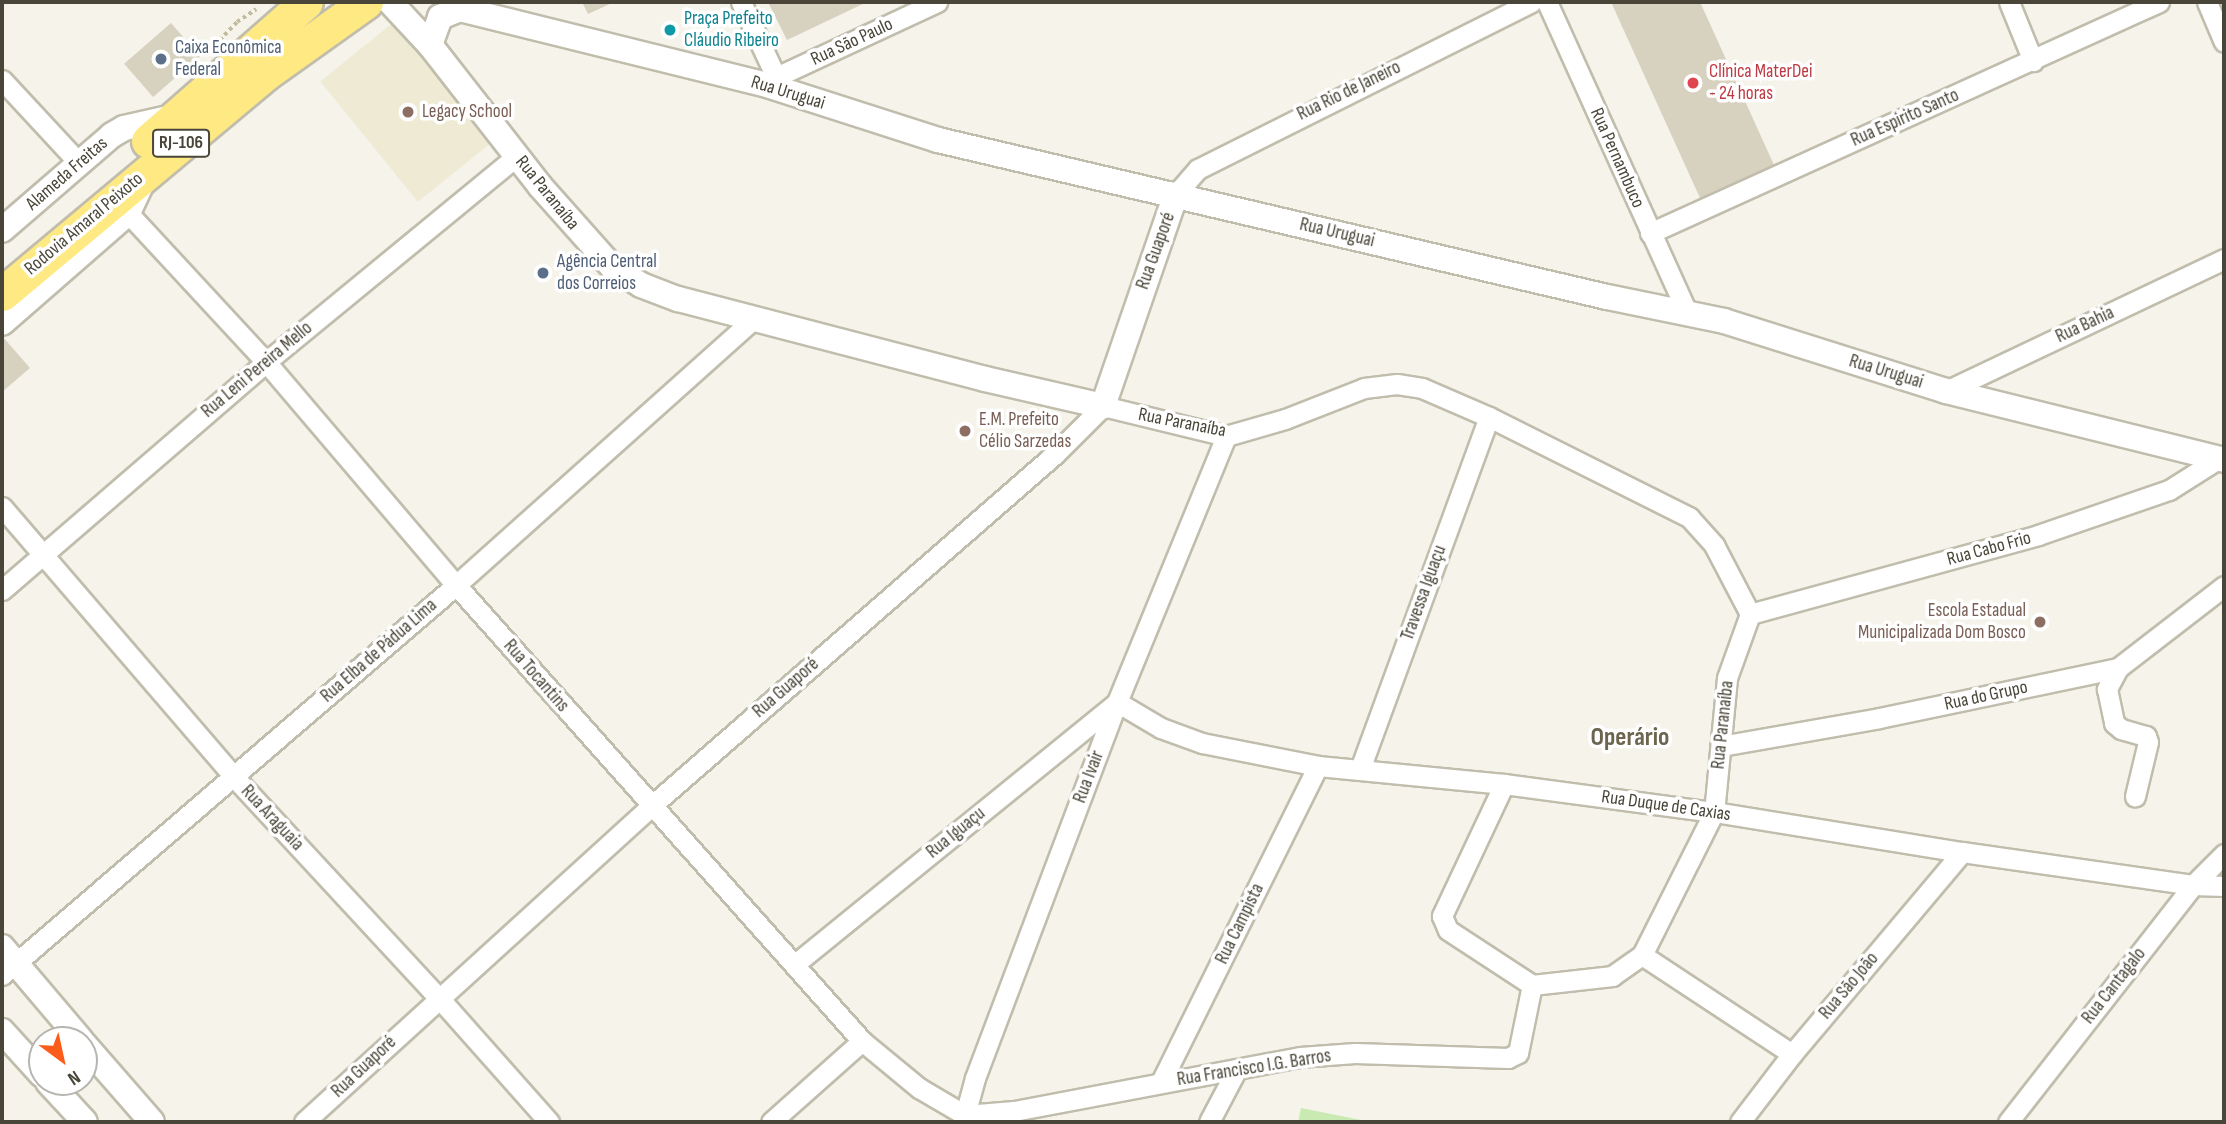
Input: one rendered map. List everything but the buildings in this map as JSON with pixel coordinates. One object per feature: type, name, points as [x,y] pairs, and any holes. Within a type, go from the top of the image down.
[{"type":"highway","name":"Rodovia Amaral Peixoto","points":[[2,267],[306,2]]},
{"type":"highway","name":"Rodovia Amaral Peixoto","points":[[2,294],[265,74],[366,2]]},
{"type":"street","name":"Rua Paranaíba","points":[[390,2],[430,46],[590,245],[613,268],[653,290],[751,321],[1226,436],[1285,419],[1364,388],[1397,384],[1422,388],[1489,417],[1689,517],[1714,545],[1750,614],[1727,678],[1714,812],[1642,955]]},
{"type":"street","points":[[741,2],[773,82]]},
{"type":"street","name":"Rua São Paulo","points":[[773,82],[937,2]]},
{"type":"street","name":"Rua Rio de Janeiro","points":[[1176,194],[1198,169],[1279,126],[1532,2]]},
{"type":"street","name":"Rua Pernambuco","points":[[1547,2],[1688,314]]},
{"type":"street","points":[[2009,2],[2033,61]]},
{"type":"street","name":"Rua Espirito Santo","points":[[1650,233],[2159,2]]},
{"type":"street","points":[[2207,2],[2224,42]]},
{"type":"street","points":[[430,46],[440,17],[456,5]]},
{"type":"street","name":"Rua Uruguai","points":[[456,5],[773,82],[938,140],[1724,321],[1946,391],[2221,459]]},
{"type":"street","points":[[2,80],[79,163]]},
{"type":"street","name":"Alameda Freitas","points":[[2,230],[120,129],[177,117]]},
{"type":"street","name":"Rua Leni Pereira Mello","points":[[2,590],[265,362],[517,156]]},
{"type":"street","points":[[2,323],[128,213],[147,171]]},
{"type":"street","name":"Rua Guaporé","points":[[304,1122],[650,807],[1055,454],[1103,406],[1176,194]]},
{"type":"street","name":"Rua Tocantins","points":[[128,213],[265,362],[650,807],[862,1041],[964,1119]]},
{"type":"street","name":"Rua Bahia","points":[[1946,391],[2224,258]]},
{"type":"street","name":"Rua Elba de Pádua Lima","points":[[7,962],[234,777],[456,585],[751,321]]},
{"type":"street","name":"Travessa Iguaçu","points":[[1360,769],[1489,417]]},
{"type":"street","name":"Rua Ivair","points":[[964,1119],[975,1077],[1117,702],[1226,436]]},
{"type":"street","name":"Rua Cabo Frio","points":[[1750,614],[2038,535],[2169,490],[2221,459]]},
{"type":"street","name":"Rua Araguaia","points":[[2,507],[234,777],[439,998],[549,1122]]},
{"type":"street","name":"Rua do Grupo","points":[[1721,746],[1879,718],[2118,668],[2224,586]]},
{"type":"street","points":[[2118,668],[2107,688],[2114,723],[2121,729],[2146,736],[2148,742],[2135,796]]},
{"type":"street","name":"Rua Duque de Caxias","points":[[1117,702],[1161,727],[1202,743],[1318,766],[1504,784],[1714,812],[1962,852],[2193,885],[2224,886]]},
{"type":"street","name":"Rua Iguaçu","points":[[795,964],[1117,702]]},
{"type":"street","name":"Rua Campista","points":[[1161,1082],[1318,766]]},
{"type":"street","points":[[1504,784],[1443,916],[1448,930],[1532,985],[1612,976],[1642,955],[1792,1054]]},
{"type":"street","name":"Rua São João","points":[[1740,1122],[1792,1054],[1962,852]]},
{"type":"street","name":"Rua Cantagalo","points":[[2008,1122],[2193,885],[2224,854]]},
{"type":"street","points":[[7,962],[67,1026]]},
{"type":"street","name":"Rua Francisco I.G. Barros","points":[[964,1119],[1300,1058],[1355,1053],[1508,1058],[1518,1053],[1532,985]]},
{"type":"street","points":[[2,1031],[28,1060]]},
{"type":"street","points":[[771,1122],[862,1041]]},
{"type":"street","points":[[98,1060],[152,1122]]},
{"type":"street","points":[[1209,1122],[1237,1069]]},
{"type":"street","points":[[61,1096],[85,1122]]},
{"type":"shaded area","name":"Legacy School","points":[[395,21],[493,141],[418,202],[320,81]]},
{"type":"green space","points":[[1301,1108],[1371,1122],[1298,1122]]},
{"type":"place","name":"Praça Prefeito Cláudio Ribeiro","points":[[670,30]]},
{"type":"place","name":"Caixa Econômica Federal","points":[[161,59]]},
{"type":"place","name":"Clínica MaterDei - 24 horas","points":[[1693,83]]},
{"type":"place","name":"Legacy School","points":[[408,112]]},
{"type":"place","name":"Agência Central dos Correios","points":[[543,273]]},
{"type":"place","name":"E.M. Prefeito Célio Sarzedas","points":[[965,431]]},
{"type":"place","name":"Escola Estadual Municipalizada Dom Bosco","points":[[2040,622]]},
{"type":"district","name":"Operário","points":[[1630,738]]}]
